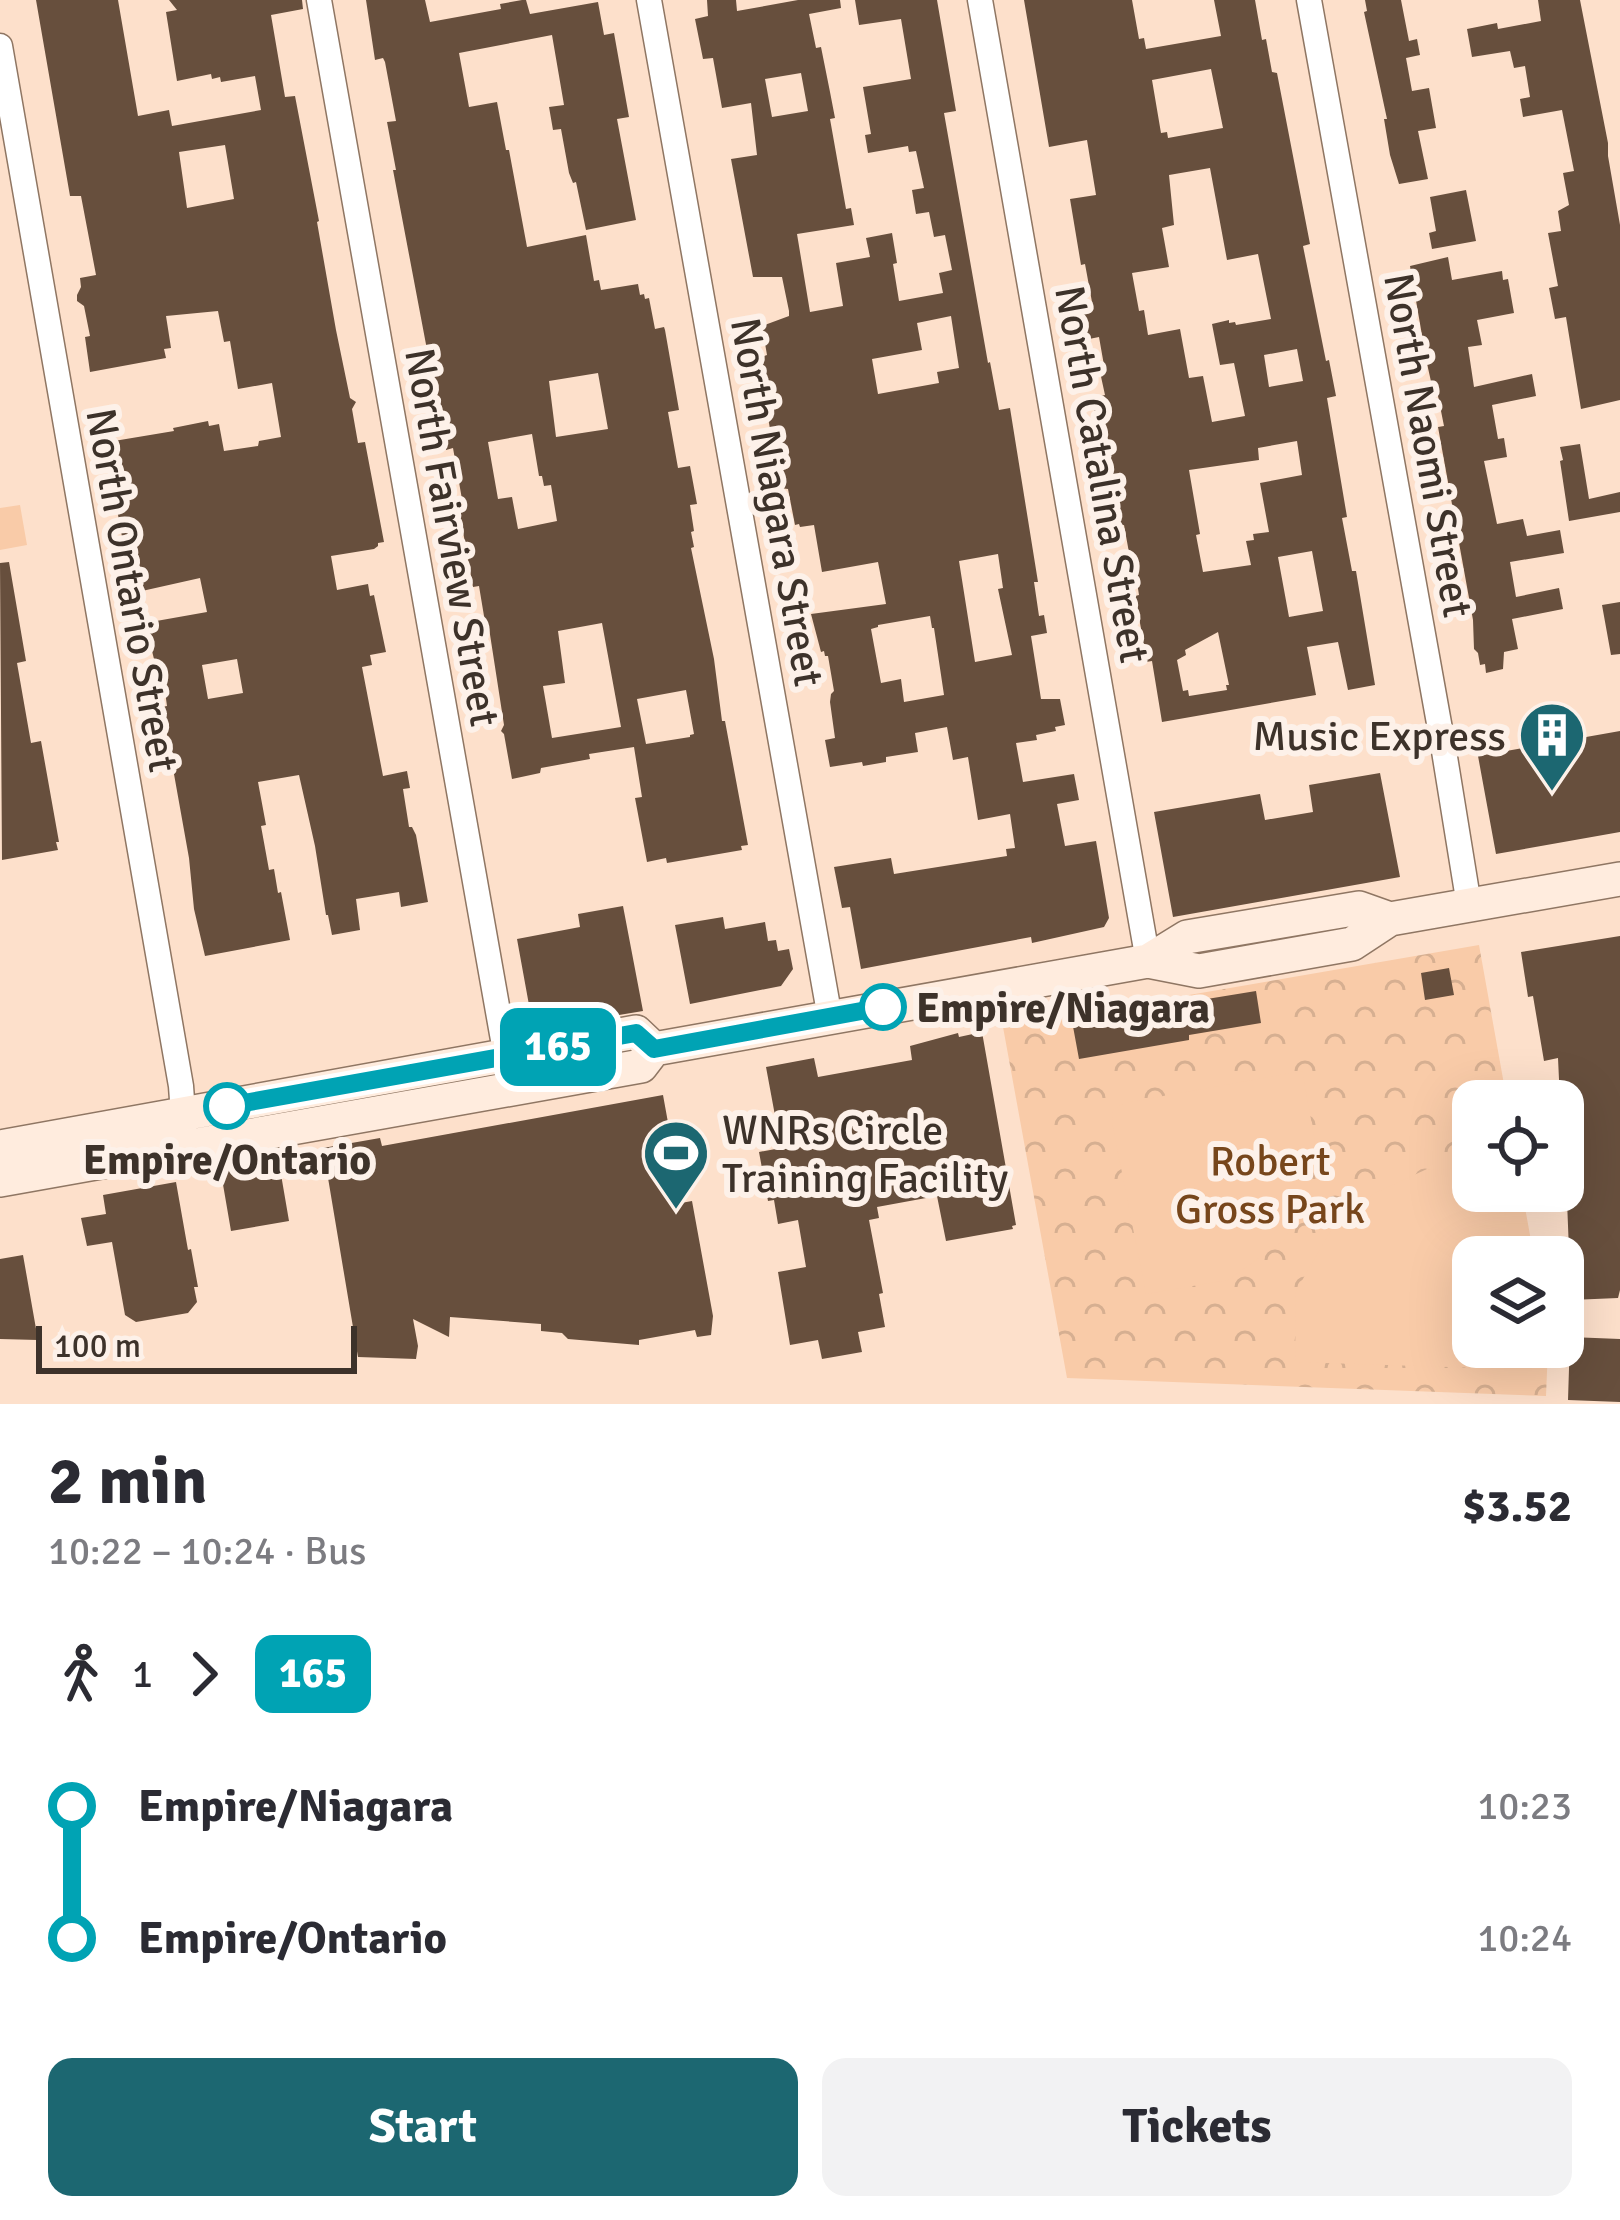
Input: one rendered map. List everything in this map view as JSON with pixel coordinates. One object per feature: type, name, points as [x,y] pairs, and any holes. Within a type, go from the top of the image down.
[{"type":"main road","points":[[0,1147],[183,1114],[509,1072],[640,1066],[654,1049],[1148,961],[1187,937],[1359,908],[1390,919],[1620,879]]},
{"type":"main road","points":[[0,1180],[185,1148],[509,1072]]},
{"type":"street","name":"North Fairview Street","points":[[319,0],[509,1072]]},
{"type":"street","name":"North Niagara Street","points":[[649,0],[830,1018]]},
{"type":"street","name":"North Catalina Street","points":[[980,0],[1148,961]]},
{"type":"street","name":"North Naomi Street","points":[[1309,0],[1469,905]]},
{"type":"street","name":"North Ontario Street","points":[[0,46],[177,1063],[185,1148]]},
{"type":"green space","points":[[20,505],[27,545],[0,550],[0,508]]},
{"type":"green space","name":"Robert Gross Park","points":[[1479,945],[1503,1080],[1452,1080],[1452,1212],[1526,1212],[1530,1236],[1452,1236],[1452,1368],[1547,1368],[1546,1396],[1067,1378],[1003,1027]]},
{"type":"green space","points":[[1302,1071],[1315,1141],[1311,1193],[1283,1241],[1228,1280],[1146,1294],[1113,1110],[1124,1103]]},
{"type":"green space","points":[[1427,1169],[1452,1170],[1452,1212],[1505,1212],[1505,1236],[1452,1236],[1452,1367],[1295,1362],[1296,1291],[1330,1232],[1375,1193]]},
{"type":"building","points":[[36,0],[118,0],[138,116],[169,110],[172,126],[261,110],[255,76],[221,82],[211,74],[177,81],[166,12],[177,10],[169,0],[302,0],[303,9],[271,15],[285,97],[295,96],[336,330],[350,398],[356,402],[352,409],[358,443],[365,442],[384,542],[374,549],[331,556],[337,590],[368,584],[370,596],[374,595],[386,652],[370,655],[372,665],[362,667],[383,776],[407,771],[410,788],[403,789],[409,827],[416,835],[428,902],[401,907],[399,892],[356,899],[360,930],[332,935],[299,775],[258,782],[269,870],[274,869],[281,892],[290,940],[205,956],[162,707],[167,706],[162,670],[157,671],[145,623],[207,612],[200,578],[142,591],[131,587],[106,448],[114,441],[208,421],[209,426],[219,424],[224,451],[281,437],[272,383],[238,389],[230,341],[224,342],[218,311],[166,316],[171,348],[164,349],[166,358],[90,372],[85,337],[90,336],[77,295],[80,278],[96,275],[81,196],[70,196]],"holes":[[[225,145],[234,199],[187,208],[179,152]],[[237,659],[243,693],[208,699],[202,665]]]},
{"type":"building","points":[[366,0],[425,0],[430,22],[501,9],[500,4],[522,0],[530,14],[598,2],[604,35],[614,33],[629,117],[617,119],[636,220],[586,230],[561,129],[553,130],[549,107],[564,105],[552,35],[459,53],[469,107],[497,102],[527,247],[586,235],[594,281],[599,280],[601,290],[638,284],[640,295],[649,298],[655,329],[664,327],[679,410],[668,412],[678,468],[690,466],[697,504],[690,505],[691,548],[748,845],[741,846],[742,850],[647,862],[635,798],[642,797],[634,747],[589,754],[590,759],[512,779],[501,731],[504,725],[489,628],[479,586],[473,587],[462,526],[458,527],[454,507],[463,505],[453,448],[446,450],[393,170],[387,122],[396,121],[385,62],[375,60]],"holes":[[[598,373],[608,429],[556,437],[549,381]],[[532,434],[539,476],[544,486],[551,485],[557,521],[518,529],[512,497],[498,499],[488,442]],[[602,623],[621,727],[552,738],[543,686],[565,683],[558,631]],[[686,690],[694,734],[646,744],[637,699]]]},
{"type":"building","points":[[707,0],[736,0],[737,11],[798,0],[840,0],[841,8],[809,14],[816,48],[821,47],[846,209],[851,208],[854,225],[797,234],[810,312],[843,306],[836,263],[870,257],[866,238],[892,233],[899,301],[943,293],[939,273],[952,270],[945,235],[934,237],[929,212],[916,214],[912,190],[924,188],[916,151],[909,152],[908,146],[868,153],[865,135],[871,134],[863,87],[911,79],[901,19],[859,25],[855,0],[937,0],[956,111],[944,113],[988,363],[999,410],[1010,408],[1038,582],[1034,582],[1039,616],[1044,615],[1047,633],[1031,636],[1041,699],[1060,699],[1065,725],[1036,735],[1037,740],[1016,743],[1023,782],[1074,774],[1079,800],[1057,804],[1065,846],[1096,841],[1109,918],[1104,927],[861,969],[850,907],[842,908],[834,867],[891,858],[894,874],[1007,856],[1006,849],[1015,848],[1010,814],[978,820],[968,757],[953,760],[947,727],[915,733],[918,752],[863,766],[862,762],[830,767],[825,740],[835,738],[830,702],[834,691],[828,656],[821,652],[811,614],[886,604],[878,562],[822,572],[814,525],[795,525],[788,489],[780,488],[758,358],[767,355],[762,326],[789,316],[789,311],[782,277],[753,277],[731,159],[757,155],[751,103],[722,108],[713,58],[703,59],[695,19],[708,16]],"holes":[[[801,73],[808,111],[772,117],[765,79]],[[951,316],[959,368],[937,372],[939,383],[878,394],[872,359],[922,350],[917,323]],[[998,554],[1003,588],[998,589],[1012,655],[975,662],[959,561]],[[930,616],[944,695],[904,702],[901,679],[881,683],[871,629]]]},
{"type":"building","points":[[1024,0],[1132,0],[1139,39],[1144,38],[1146,49],[1221,36],[1214,0],[1255,0],[1262,40],[1266,39],[1272,72],[1277,73],[1310,244],[1303,246],[1336,396],[1327,398],[1347,517],[1342,518],[1375,685],[1348,690],[1338,642],[1307,647],[1316,695],[1162,722],[1152,661],[1140,663],[1135,635],[1142,634],[1133,557],[1124,525],[1116,526],[1092,398],[1105,395],[1099,337],[1084,340],[1078,306],[1092,302],[1070,199],[1096,195],[1087,140],[1049,147]],"holes":[[[1211,69],[1223,128],[1168,138],[1167,132],[1161,133],[1152,80]],[[1210,168],[1227,260],[1258,254],[1271,319],[1212,324],[1220,365],[1234,363],[1245,416],[1212,422],[1203,376],[1189,378],[1180,329],[1148,335],[1144,310],[1139,311],[1132,273],[1169,267],[1162,228],[1174,225],[1169,175]],[[1297,349],[1303,381],[1269,387],[1264,355]],[[1297,441],[1302,475],[1260,483],[1269,532],[1253,534],[1254,540],[1246,541],[1251,565],[1203,572],[1189,470],[1259,460],[1258,448]],[[1312,551],[1323,611],[1289,617],[1278,557]],[[1218,632],[1227,690],[1189,696],[1188,690],[1183,691],[1177,660],[1186,655],[1185,650]]]},
{"type":"building","points":[[1365,0],[1401,0],[1409,41],[1417,39],[1420,55],[1406,58],[1412,91],[1429,88],[1436,128],[1418,131],[1428,179],[1399,184]]},
{"type":"building","points":[[1538,0],[1580,0],[1620,225],[1620,400],[1581,409],[1566,317],[1555,319],[1549,288],[1558,286],[1548,233],[1561,231],[1558,211],[1569,205],[1563,173],[1574,171],[1562,110],[1523,117],[1520,99],[1530,97],[1525,66],[1514,68],[1510,51],[1472,57],[1467,29],[1541,21]]},
{"type":"building","points":[[1466,190],[1476,241],[1432,249],[1429,233],[1436,231],[1430,197]]},
{"type":"building","points":[[1448,257],[1452,280],[1502,271],[1503,280],[1508,279],[1514,313],[1477,320],[1482,345],[1468,347],[1474,387],[1532,374],[1536,396],[1492,405],[1498,439],[1504,438],[1507,457],[1484,461],[1497,524],[1523,519],[1527,536],[1560,530],[1564,553],[1510,562],[1516,597],[1559,588],[1563,609],[1512,619],[1518,649],[1504,652],[1503,669],[1486,673],[1474,649],[1473,620],[1438,427],[1444,426],[1436,386],[1432,386],[1418,341],[1423,341],[1410,266]]},
{"type":"building","points":[[1580,444],[1589,499],[1620,492],[1620,512],[1569,521],[1560,447]]},
{"type":"building","points":[[9,562],[26,661],[17,663],[31,743],[41,741],[59,842],[58,850],[2,860],[0,563]]},
{"type":"building","points":[[1620,602],[1620,654],[1611,655],[1602,605]]},
{"type":"building","name":"Music Express","points":[[1620,731],[1620,832],[1496,854],[1478,756]]},
{"type":"building","points":[[1380,773],[1400,877],[1173,917],[1154,812],[1260,794],[1265,820],[1313,812],[1309,785]]},
{"type":"building","points":[[623,906],[643,1011],[547,1027],[531,1016],[517,939],[580,927],[578,914]]},
{"type":"building","points":[[723,917],[725,929],[765,922],[768,941],[776,940],[778,951],[789,949],[793,969],[781,986],[690,1004],[675,925]]},
{"type":"building","points":[[1620,936],[1618,1298],[1584,1299],[1584,1236],[1568,1236],[1567,1212],[1584,1212],[1584,1080],[1559,1080],[1558,1058],[1544,1061],[1521,952]]},
{"type":"building","points":[[1449,968],[1454,995],[1425,1000],[1421,973]]},
{"type":"building","points":[[1256,991],[1261,1023],[1079,1059],[1072,1021]]},
{"type":"building","points":[[982,1032],[1016,1225],[946,1241],[937,1196],[877,1207],[879,1218],[869,1220],[885,1327],[858,1332],[862,1352],[822,1359],[818,1340],[790,1345],[778,1272],[806,1267],[798,1220],[778,1224],[774,1200],[768,1201],[759,1152],[781,1148],[766,1067],[814,1058],[818,1077],[912,1060],[910,1046]]},
{"type":"building","points":[[663,1095],[678,1147],[660,1150],[670,1205],[692,1201],[713,1316],[711,1335],[697,1337],[695,1330],[639,1340],[639,1345],[568,1339],[562,1333],[541,1331],[541,1324],[450,1317],[449,1337],[413,1319],[416,1359],[358,1357],[323,1148],[380,1138],[382,1146]]},
{"type":"building","points":[[278,1157],[289,1221],[231,1231],[220,1167]]},
{"type":"building","points":[[176,1182],[197,1302],[188,1313],[136,1322],[125,1315],[112,1242],[87,1246],[81,1218],[106,1214],[103,1195]]},
{"type":"building","points":[[23,1255],[38,1340],[0,1339],[0,1259]]},
{"type":"building","points":[[1584,1338],[1620,1339],[1620,1402],[1568,1400],[1569,1368],[1584,1368]]},
{"type":"bus line","name":"165","points":[[227,1106],[636,1033],[654,1049],[883,1007]]},
{"type":"place","name":"Music Express","points":[[1552,794]]},
{"type":"place","name":"Empire/Niagara","points":[[883,1007]]},
{"type":"place","name":"Empire/Ontario","points":[[227,1106]]},
{"type":"place","name":"WNRs Circle Training Facility","points":[[676,1212]]}]
